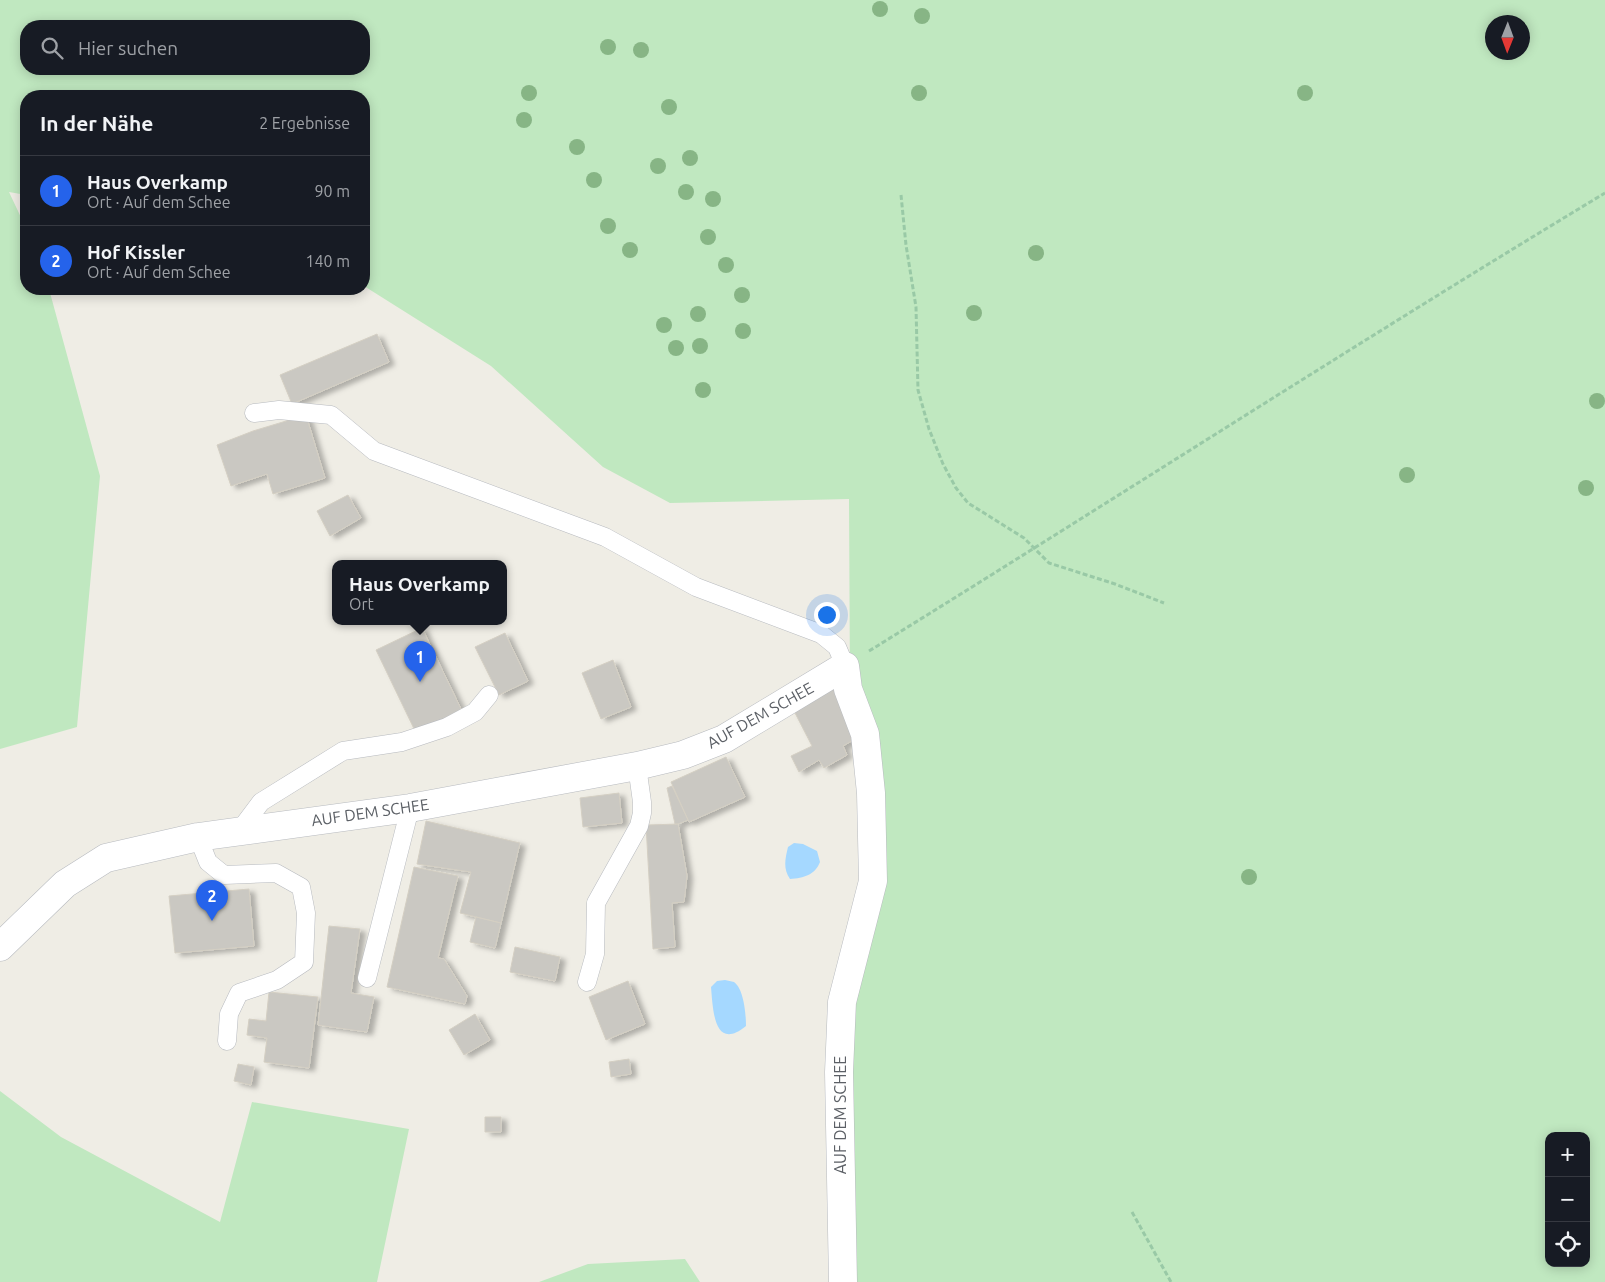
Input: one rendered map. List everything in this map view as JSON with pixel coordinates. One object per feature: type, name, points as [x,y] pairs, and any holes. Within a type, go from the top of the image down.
[{"type":"street","name":"AUF DEM SCHEE","points":[[0,947],[65,884],[106,858],[198,837],[410,808],[636,766],[683,755],[724,739],[845,666],[848,689],[864,734],[871,793],[873,881],[842,1002],[839,1072],[842,1282]]},
{"type":"lane","points":[[254,413],[279,410],[331,415],[374,451],[605,537],[696,587],[821,634],[837,647],[845,666]]},
{"type":"lane","points":[[240,830],[261,802],[343,751],[402,742],[447,727],[475,712],[489,695]]},
{"type":"lane","points":[[588,982],[595,954],[596,903],[639,826],[642,813],[636,766]]},
{"type":"lane","points":[[368,978],[410,808]]},
{"type":"lane","points":[[198,837],[208,862],[224,875],[276,874],[301,887],[306,913],[304,962],[277,980],[238,993],[230,1014],[227,1041]]},
{"type":"path","points":[[845,666],[1327,363],[1605,193]]},
{"type":"path","points":[[901,195],[917,326],[918,390],[929,429],[943,464],[968,503],[1024,538],[1049,563],[1115,584],[1164,603]]},
{"type":"path","points":[[1132,1212],[1171,1282]]},
{"type":"green space","points":[[0,0],[1605,0],[1605,1282],[850,1282],[850,1020],[881,880],[850,688],[849,499],[670,503],[603,467],[491,366],[370,290],[370,90],[20,90],[20,194],[9,192],[20,215],[20,295],[51,295],[100,476],[77,727],[0,749]]},
{"type":"green space","points":[[0,1091],[61,1137],[220,1222],[252,1102],[409,1129],[377,1282],[0,1282]]},
{"type":"green space","points":[[685,1259],[700,1282],[539,1282],[588,1264]]},
{"type":"water","points":[[794,843],[803,844],[817,851],[820,862],[812,873],[800,878],[790,879],[786,871],[785,860],[788,847]]},
{"type":"water","points":[[717,981],[734,982],[740,990],[746,1021],[746,1026],[735,1033],[727,1034],[721,1031],[717,1025],[711,987]]},
{"type":"building","points":[[377,334],[389,362],[292,404],[280,375]]},
{"type":"building","points":[[306,415],[325,478],[273,494],[267,474],[231,486],[217,445],[253,431]]},
{"type":"building","points":[[348,495],[361,518],[330,536],[317,511]]},
{"type":"building","points":[[422,628],[463,713],[417,735],[376,650]]},
{"type":"building","points":[[505,633],[528,681],[499,695],[475,647]]},
{"type":"building","points":[[613,660],[631,707],[601,719],[582,673]]},
{"type":"building","points":[[834,689],[855,739],[843,746],[847,755],[824,768],[819,760],[799,772],[791,756],[812,746],[794,711]]},
{"type":"building","points":[[726,757],[745,797],[689,822],[671,782]]},
{"type":"building","points":[[672,786],[688,820],[678,824],[675,824],[667,788]]},
{"type":"building","points":[[619,793],[622,823],[583,827],[580,798]]},
{"type":"building","points":[[426,821],[520,843],[501,923],[460,913],[471,872],[417,864]]},
{"type":"building","points":[[678,824],[687,876],[684,902],[672,903],[675,947],[653,949],[646,825]]},
{"type":"building","points":[[414,867],[458,876],[438,958],[444,959],[467,996],[465,1004],[387,987]]},
{"type":"building","points":[[249,889],[254,946],[175,953],[169,896]]},
{"type":"building","points":[[476,917],[501,923],[495,948],[470,942]]},
{"type":"building","points":[[329,926],[360,929],[351,993],[374,997],[367,1032],[318,1025]]},
{"type":"building","points":[[515,947],[560,957],[555,981],[510,972]]},
{"type":"building","points":[[628,981],[645,1024],[606,1040],[589,997]]},
{"type":"building","points":[[269,992],[318,997],[309,1068],[264,1062],[267,1038],[247,1035],[249,1019],[266,1021]]},
{"type":"building","points":[[475,1014],[490,1040],[464,1055],[449,1030]]},
{"type":"building","points":[[629,1059],[631,1074],[611,1077],[609,1062]]},
{"type":"building","points":[[238,1064],[254,1067],[251,1085],[234,1081]]},
{"type":"building","points":[[485,1117],[501,1117],[501,1132],[485,1132]]},
{"type":"place","name":"Haus Overkamp","points":[[420,682]]},
{"type":"place","name":"Hof Kissler","points":[[212,921]]}]
